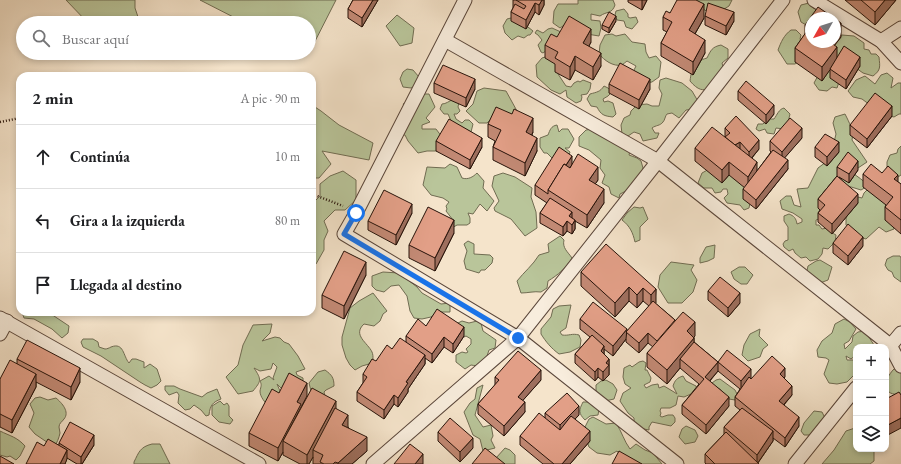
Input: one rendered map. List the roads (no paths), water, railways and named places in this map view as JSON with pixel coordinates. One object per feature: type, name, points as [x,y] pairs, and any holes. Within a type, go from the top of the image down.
[{"type":"street","points":[[464,0],[445,40],[344,234],[518,338],[677,464]]},
{"type":"street","points":[[373,464],[518,338],[783,0]]},
{"type":"street","points":[[814,0],[881,42],[901,63]]},
{"type":"street","points":[[881,42],[901,28]]},
{"type":"street","points":[[445,40],[658,161],[883,344]]},
{"type":"street","points":[[0,334],[4,319],[259,464]]},
{"type":"street","points":[[889,347],[901,333]]},
{"type":"street","points":[[889,349],[901,366]]},
{"type":"street","points":[[795,464],[853,392]]}]
